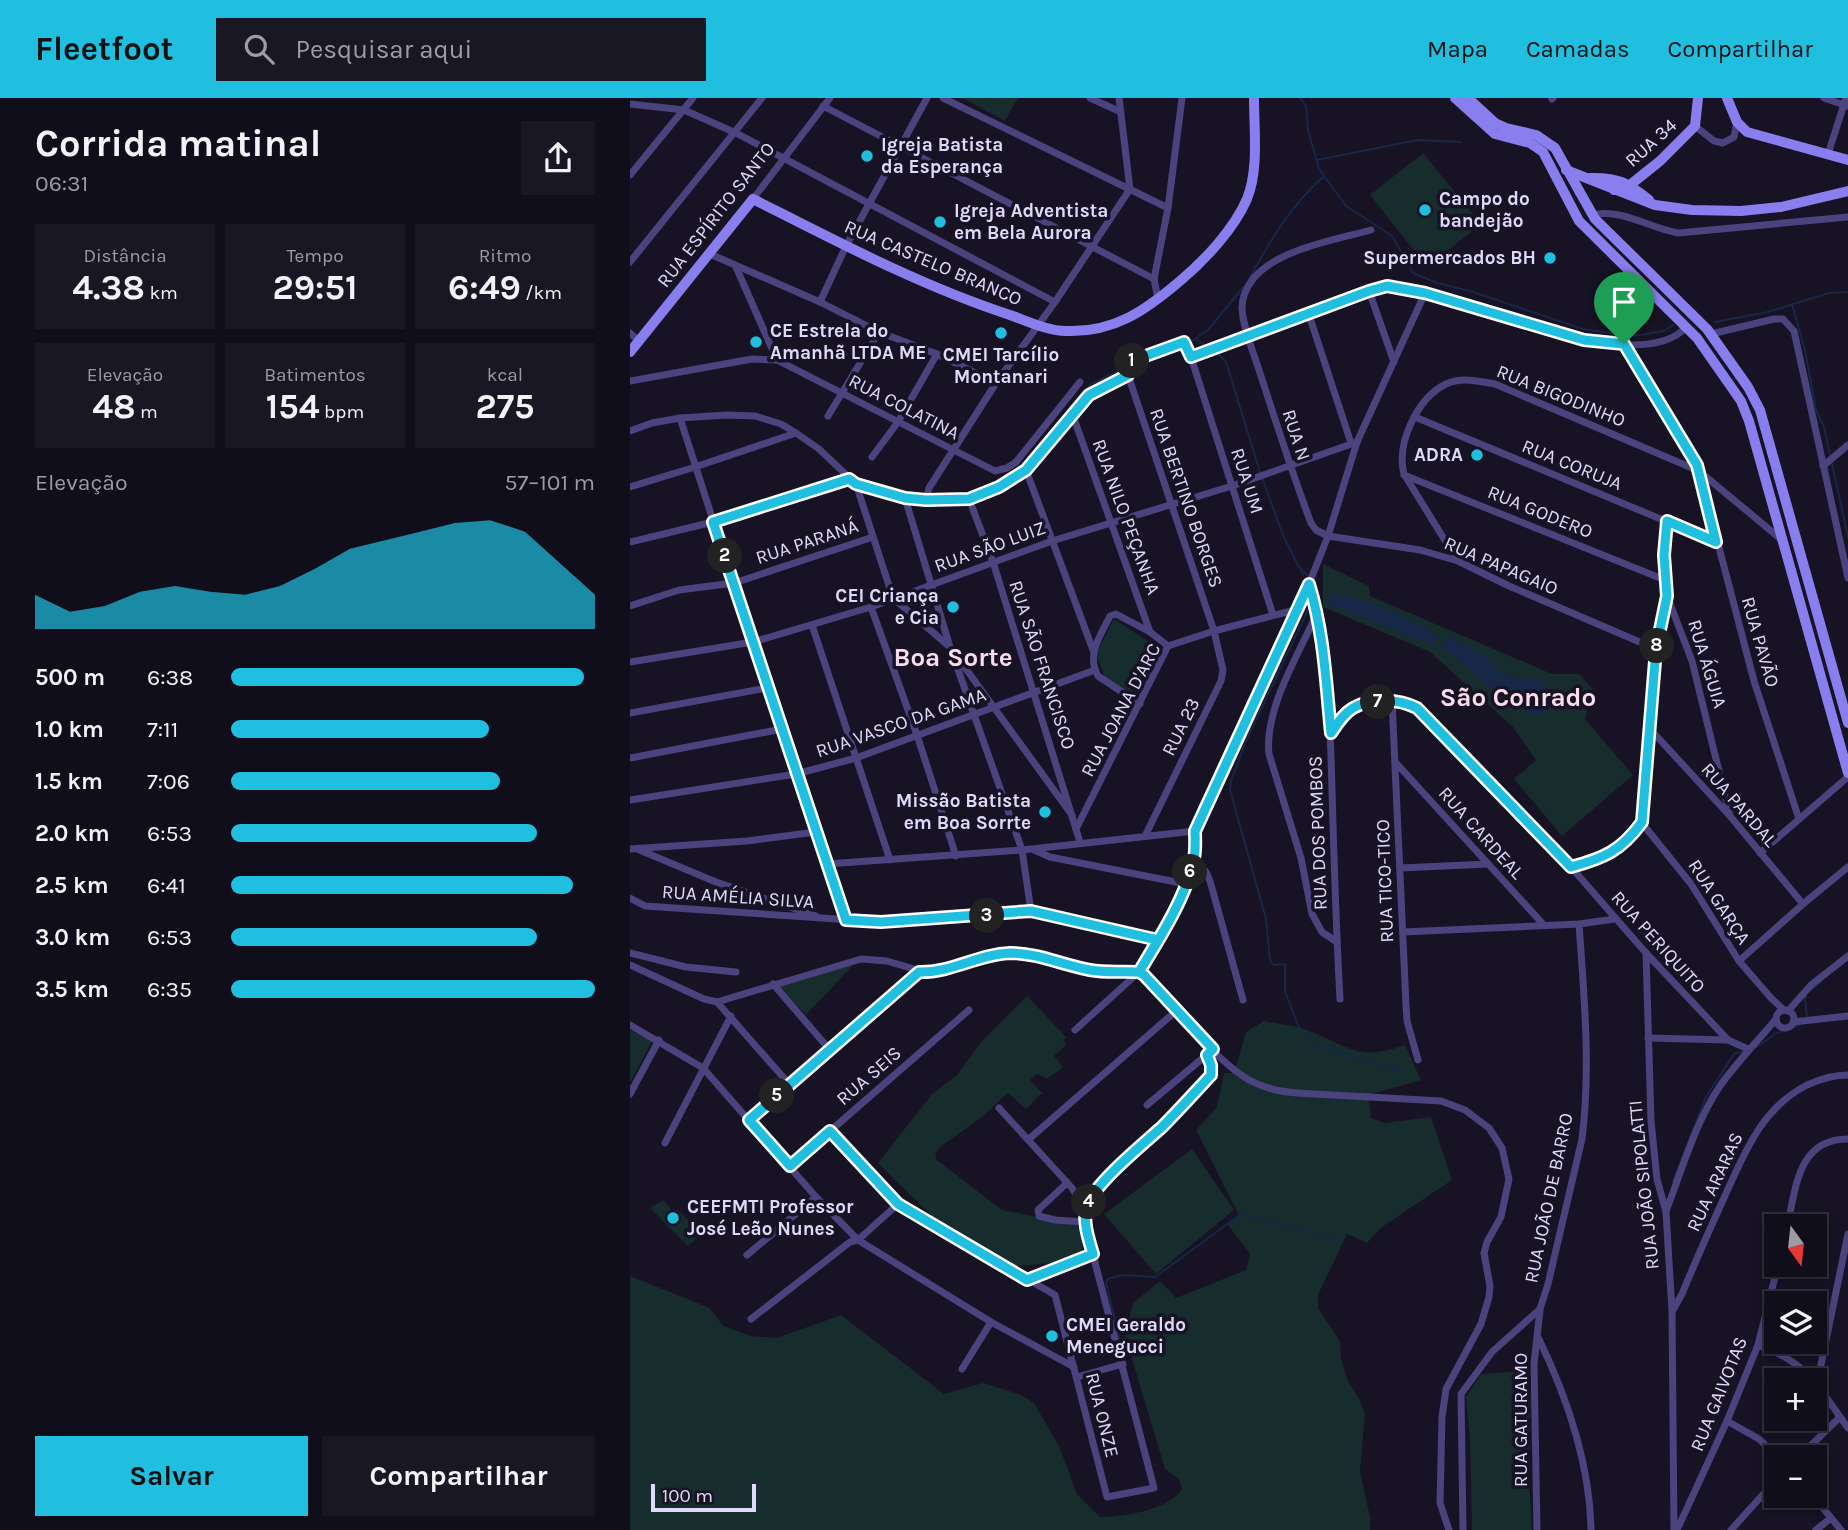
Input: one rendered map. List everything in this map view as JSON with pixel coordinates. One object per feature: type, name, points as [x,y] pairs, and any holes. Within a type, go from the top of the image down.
[{"type":"main road","name":"RUA CASTELO BRANCO","points":[[753,199],[846,246],[979,305],[1066,331],[1095,328],[1130,319],[1158,299],[1188,274],[1227,232],[1247,199],[1253,171],[1254,98]]},
{"type":"main road","points":[[1455,98],[1495,134],[1530,143],[1569,171],[1655,205],[1741,211],[1781,207],[1848,191]]},
{"type":"main road","points":[[1468,98],[1490,120],[1500,126],[1536,135],[1559,154],[1592,215],[1711,334],[1753,394],[1760,410],[1848,723]]},
{"type":"main road","points":[[1695,126],[1698,98]]},
{"type":"main road","points":[[1729,99],[1737,122],[1754,134],[1848,160]]},
{"type":"main road","name":"RUA 34","points":[[1630,185],[1660,161],[1695,126]]},
{"type":"main road","points":[[1543,152],[1569,205],[1584,228],[1686,327],[1709,354],[1744,407],[1848,775]]},
{"type":"main road","points":[[1590,178],[1616,179],[1630,185],[1655,205]]},
{"type":"main road","points":[[1613,190],[1630,185]]},
{"type":"main road","name":"RUA ESPÍRITO SANTO","points":[[630,352],[753,199]]},
{"type":"street","points":[[630,175],[693,98]]},
{"type":"street","points":[[630,262],[762,98]]},
{"type":"street","name":"RUA ESPÍRITO SANTO","points":[[753,199],[830,98]]},
{"type":"street","points":[[820,302],[846,246],[926,98]]},
{"type":"street","points":[[943,98],[1168,208]]},
{"type":"street","points":[[1090,98],[1121,112]]},
{"type":"street","points":[[926,500],[929,488],[996,383],[1093,247],[1130,189],[1119,98]]},
{"type":"street","points":[[1158,299],[1154,279],[1168,208],[1182,98]]},
{"type":"street","points":[[1824,98],[1846,103],[1828,154]]},
{"type":"street","points":[[630,104],[684,110],[736,133],[1055,302]]},
{"type":"street","points":[[823,106],[1154,279]]},
{"type":"street","points":[[1695,126],[1714,141],[1723,143],[1734,137],[1737,122]]},
{"type":"street","points":[[1592,215],[1613,212],[1658,229],[1678,233],[1848,217]]},
{"type":"street","name":"RUA N","points":[[1328,536],[1316,530],[1311,523],[1289,466],[1248,335],[1242,309],[1244,293],[1255,277],[1276,260],[1310,247],[1371,230]]},
{"type":"street","points":[[710,254],[820,302],[879,332],[937,354],[996,383]]},
{"type":"street","points":[[736,267],[777,360]]},
{"type":"street","points":[[1191,357],[1387,286],[1425,293],[1584,340],[1624,344],[1669,338],[1680,334],[1686,327]]},
{"type":"street","points":[[1369,291],[1394,362]]},
{"type":"street","points":[[1075,1030],[1139,972],[1186,884],[1194,858],[1195,831],[1309,584],[1328,536],[1354,442],[1425,293]]},
{"type":"street","points":[[1309,315],[1354,442]]},
{"type":"street","points":[[1711,334],[1773,319],[1783,319],[1794,331],[1848,578]]},
{"type":"street","points":[[828,416],[879,332]]},
{"type":"street","points":[[630,333],[639,341]]},
{"type":"street","name":"RUA UM","points":[[1128,370],[1184,342],[1273,615]]},
{"type":"street","points":[[1624,344],[1699,471],[1782,540]]},
{"type":"street","points":[[872,457],[898,422],[937,354]]},
{"type":"street","name":"RUA COLATINA","points":[[630,381],[751,359],[777,360],[990,470],[1000,471],[1016,462],[1080,382]]},
{"type":"street","points":[[630,431],[652,423],[680,418],[755,416],[781,424],[796,433],[819,449],[853,481],[905,498],[969,499],[999,487],[1026,470],[1089,395],[1128,370]]},
{"type":"street","name":"RUA BERTINO BORGES","points":[[1128,370],[1214,631]]},
{"type":"street","name":"RUA BIGODINHO","points":[[1404,474],[1401,463],[1402,447],[1415,417],[1432,393],[1447,383],[1470,379],[1495,384],[1699,471]]},
{"type":"street","name":"RUA NILO PEÇANHA","points":[[1072,413],[1150,632]]},
{"type":"street","name":"RUA CORUJA","points":[[1415,417],[1716,542]]},
{"type":"street","points":[[680,418],[767,688],[846,920]]},
{"type":"street","points":[[630,487],[796,433]]},
{"type":"street","name":"RUA SÃO LUIZ","points":[[630,662],[753,642],[872,607],[1052,541],[1232,486],[1354,442]]},
{"type":"street","points":[[1823,466],[1848,445]]},
{"type":"street","points":[[1026,470],[1093,650],[1095,670],[1103,681],[1140,704]]},
{"type":"street","name":"RUA PAVÃO","points":[[1699,471],[1754,681],[1799,819]]},
{"type":"street","points":[[1404,474],[1458,561]]},
{"type":"street","name":"RUA GODERO","points":[[1404,474],[1665,580]]},
{"type":"street","points":[[630,542],[713,522],[853,481]]},
{"type":"street","points":[[853,481],[893,598],[950,647],[1072,815]]},
{"type":"street","points":[[905,498],[950,647],[1022,850],[1031,911]]},
{"type":"street","name":"RUA SÃO FRANCISCO","points":[[969,499],[993,562],[1080,842]]},
{"type":"street","name":"RUA ÁGUIA","points":[[1667,521],[1667,596],[1692,660],[1730,816]]},
{"type":"street","name":"RUA PAPAGAIO","points":[[1328,536],[1420,550],[1458,561],[1509,586],[1656,649]]},
{"type":"street","name":"RUA PARANÁ","points":[[630,606],[679,590],[734,583],[873,537]]},
{"type":"street","name":"RUA DOS POMBOS","points":[[1309,584],[1317,612],[1331,733],[1340,999]]},
{"type":"street","points":[[1571,867],[1615,851],[1631,837],[1642,822],[1656,649],[1667,596]]},
{"type":"street","points":[[872,607],[956,856]]},
{"type":"street","name":"RUA JOANA D'ARC","points":[[1076,829],[1168,646],[1295,610]]},
{"type":"street","points":[[1317,612],[1271,714],[1267,738],[1269,754],[1301,859],[1312,914],[1322,932],[1337,942]]},
{"type":"street","points":[[1093,650],[1113,614],[1150,632],[1168,646]]},
{"type":"street","points":[[812,625],[890,860]]},
{"type":"street","name":"RUA 23","points":[[1146,834],[1221,681],[1223,670],[1214,631]]},
{"type":"street","name":"RUA VASCO DA GAMA","points":[[630,800],[796,774],[856,758],[1095,670]]},
{"type":"street","points":[[630,713],[767,688]]},
{"type":"street","points":[[1331,733],[1343,716],[1354,708],[1392,700]]},
{"type":"street","name":"RUA TICO-TICO","points":[[1392,700],[1407,1021],[1418,1060]]},
{"type":"street","name":"RUA PERIQUITO","points":[[1392,700],[1417,708],[1571,867],[1615,919],[1728,1040],[1748,1049]]},
{"type":"street","points":[[630,758],[782,729]]},
{"type":"street","name":"RUA PARDAL","points":[[1650,729],[1730,816],[1803,904]]},
{"type":"street","name":"RUA CARDEAL","points":[[1396,763],[1543,924]]},
{"type":"street","points":[[1760,853],[1848,775]]},
{"type":"street","name":"RUA GARÇA","points":[[1642,822],[1691,884],[1739,961],[1786,1011]]},
{"type":"street","points":[[828,864],[956,856],[1146,834],[1195,831]]},
{"type":"street","points":[[634,849],[747,842],[816,832]]},
{"type":"street","points":[[634,849],[716,882],[824,919]]},
{"type":"street","points":[[1032,849],[1050,858],[1186,884]]},
{"type":"street","points":[[1194,858],[1210,881],[1243,1000]]},
{"type":"street","points":[[1400,868],[1488,864]]},
{"type":"street","points":[[1739,961],[1848,867]]},
{"type":"street","name":"RUA AMÉLIA SILVA","points":[[630,898],[645,906],[881,922],[1031,911],[1158,940]]},
{"type":"street","points":[[1403,932],[1579,924],[1615,919]]},
{"type":"street","name":"RUA JOÃO DE BARRO","points":[[1463,1530],[1461,1394],[1492,1352],[1540,1309],[1582,1139],[1585,1115],[1586,1032],[1579,924]]},
{"type":"street","points":[[630,953],[686,967],[736,972]]},
{"type":"street","points":[[630,965],[704,999],[717,1002],[861,960],[894,963],[919,972],[945,969],[1007,953],[1034,956],[1089,970],[1139,972],[1177,1011],[1210,1052],[1248,1079],[1274,1090],[1297,1093],[1451,1104],[1482,1121],[1502,1148],[1509,1179],[1501,1217],[1487,1242],[1485,1253],[1490,1286],[1481,1324],[1446,1389],[1442,1417],[1440,1503],[1449,1530]]},
{"type":"street","name":"RUA JOÃO SIPOLATTI","points":[[1646,953],[1651,1121],[1657,1179],[1666,1212],[1672,1311],[1676,1530]]},
{"type":"street","points":[[1666,1212],[1700,1124],[1718,1088],[1776,1018],[1811,985],[1848,956]]},
{"type":"street","points":[[749,1120],[919,972]]},
{"type":"street","points":[[773,984],[831,1050]]},
{"type":"street","name":"RUA GARÇA","points":[[1771,998],[1776,1018]]},
{"type":"street","points":[[717,1002],[790,1085]]},
{"type":"street","name":"RUA SEIS","points":[[790,1166],[969,1010]]},
{"type":"street","points":[[1028,1139],[1177,1011]]},
{"type":"street","points":[[1786,1011],[1793,1015],[1793,1022]]},
{"type":"street","points":[[665,1143],[731,1016]]},
{"type":"street","points":[[1763,1035],[1793,1022],[1848,1016]]},
{"type":"street","points":[[1776,1018],[1779,1025],[1785,1027]]},
{"type":"street","points":[[630,1025],[703,1068],[816,1197],[858,1240],[991,1322],[1074,1367]]},
{"type":"street","points":[[1648,1038],[1728,1040]]},
{"type":"street","points":[[630,1094],[659,1040]]},
{"type":"street","points":[[1147,1105],[1210,1052]]},
{"type":"street","points":[[1077,1377],[1123,1364],[1086,1222],[1090,1200],[1102,1184],[1165,1124],[1211,1075],[1210,1052]]},
{"type":"street","name":"RUA ARARAS","points":[[1672,1311],[1750,1140],[1770,1112],[1790,1094],[1818,1080],[1848,1075]]},
{"type":"street","points":[[999,1108],[1067,1183],[1086,1212]]},
{"type":"street","points":[[830,1131],[898,1204],[1027,1280],[1093,1254]]},
{"type":"street","points":[[1790,1214],[1802,1164],[1824,1144],[1848,1139]]},
{"type":"street","points":[[1067,1183],[1042,1205],[1038,1210],[1039,1216],[1086,1222]]},
{"type":"street","points":[[747,1255],[816,1197]]},
{"type":"street","points":[[751,1319],[850,1242],[858,1240],[898,1204]]},
{"type":"street","points":[[1818,1368],[1848,1234]]},
{"type":"street","name":"RUA GAIVOTAS","points":[[1676,1530],[1727,1421],[1758,1345],[1775,1278]]},
{"type":"street","name":"RUA ONZE","points":[[1027,1280],[1055,1295],[1107,1497],[1154,1488],[1123,1364]]},
{"type":"street","name":"RUA GATURAMO","points":[[1537,1530],[1534,1364],[1540,1309]]},
{"type":"street","points":[[962,1369],[991,1322]]},
{"type":"street","points":[[1538,1337],[1553,1367],[1584,1461],[1591,1507],[1591,1530]]},
{"type":"street","points":[[1758,1345],[1789,1358],[1800,1368]]},
{"type":"street","points":[[1827,1399],[1848,1428]]},
{"type":"street","points":[[1811,1445],[1840,1417]]},
{"type":"street","points":[[1727,1421],[1765,1445]]},
{"type":"street","points":[[1734,1529],[1764,1494]]},
{"type":"street","points":[[1823,1508],[1841,1530]]},
{"type":"street","points":[[1816,1530],[1831,1518]]},
{"type":"green space","points":[[962,98],[1018,98],[1005,121]]},
{"type":"green space","name":"Campo do bandejão","points":[[1423,153],[1481,224],[1427,267],[1370,195]]},
{"type":"green space","points":[[1323,564],[1369,586],[1370,596],[1552,674],[1579,674],[1593,689],[1585,719],[1633,775],[1562,836],[1514,779],[1536,760],[1513,727],[1430,652],[1323,607]]},
{"type":"green space","points":[[1114,619],[1163,651],[1140,697],[1106,681],[1096,654]]},
{"type":"green space","points":[[854,964],[806,1015],[778,987]]},
{"type":"green space","points":[[1027,996],[1066,1037],[1066,1045],[1054,1056],[1063,1067],[1047,1079],[1037,1074],[1030,1080],[1042,1093],[1026,1109],[1008,1093],[982,1117],[940,1147],[935,1154],[937,1160],[1002,1210],[1076,1224],[1084,1235],[1081,1254],[1074,1261],[1009,1267],[943,1227],[878,1163],[932,1094],[957,1075],[981,1042]]},
{"type":"green space","points":[[1264,1021],[1302,1028],[1364,1052],[1389,1050],[1405,1045],[1421,1080],[1368,1095],[1371,1118],[1384,1123],[1431,1117],[1452,1180],[1382,1227],[1367,1243],[1347,1234],[1318,1295],[1318,1308],[1340,1341],[1341,1359],[1348,1381],[1365,1414],[1360,1471],[1370,1517],[1370,1530],[630,1530],[630,1276],[710,1308],[723,1326],[751,1336],[777,1338],[841,1315],[944,1394],[983,1383],[1019,1394],[1034,1403],[1060,1448],[1077,1494],[1100,1517],[1145,1511],[1166,1503],[1175,1496],[1182,1489],[1179,1479],[1165,1469],[1125,1336],[1133,1303],[1160,1281],[1176,1298],[1246,1270],[1250,1254],[1228,1225],[1239,1215],[1196,1130],[1217,1107],[1224,1073],[1234,1073],[1246,1032]]},
{"type":"green space","points":[[630,1030],[652,1041],[630,1083]]},
{"type":"green space","points":[[1192,1149],[1234,1210],[1156,1274],[1104,1214]]},
{"type":"green space","points":[[663,1200],[673,1212],[677,1209],[690,1222],[690,1232],[697,1238],[688,1246],[650,1208]]},
{"type":"green space","points":[[1525,1371],[1531,1396],[1529,1478],[1532,1530],[1472,1530],[1466,1397],[1481,1374]]},
{"type":"water","points":[[1334,593],[1378,605],[1439,635],[1432,645],[1335,608],[1328,603]]},
{"type":"water","points":[[1448,636],[1481,653],[1508,680],[1541,680],[1549,696],[1550,710],[1540,715],[1529,714],[1492,691],[1467,666],[1441,646]]},
{"type":"waterway","points":[[1300,98],[1306,106],[1308,130],[1319,169],[1346,206],[1392,236],[1413,273],[1583,329],[1633,336],[1664,331],[1673,325]]},
{"type":"waterway","points":[[1317,160],[1418,140],[1461,142]]},
{"type":"waterway","points":[[1249,279],[1291,211],[1324,176]]},
{"type":"waterway","points":[[1188,344],[1209,329],[1244,286]]},
{"type":"waterway","points":[[1715,322],[1768,312],[1829,293],[1848,292]]},
{"type":"waterway","points":[[1792,304],[1805,350],[1816,410],[1824,427],[1830,455]]},
{"type":"waterway","points":[[1197,340],[1210,348]]},
{"type":"waterway","points":[[1132,365],[1182,347]]},
{"type":"waterway","points":[[1215,351],[1226,362],[1260,472]]},
{"type":"waterway","points":[[1020,467],[1091,384],[1127,367]]},
{"type":"waterway","points":[[1832,464],[1848,537]]},
{"type":"waterway","points":[[1262,477],[1283,535],[1303,575]]},
{"type":"waterway","points":[[1298,565],[1307,575]]},
{"type":"waterway","points":[[1308,610],[1246,741],[1230,790],[1266,919],[1270,961],[1274,965],[1285,964],[1285,992],[1298,1025],[1309,1041],[1317,1046],[1400,1071]]},
{"type":"waterway","points":[[1500,673],[1514,679]]},
{"type":"waterway","points":[[1810,991],[1822,981]]},
{"type":"waterway","points":[[1806,995],[1807,1017]]},
{"type":"waterway","points":[[1757,1047],[1775,1034],[1807,1022]]},
{"type":"waterway","points":[[1673,1181],[1706,1097],[1734,1054],[1745,1051]]},
{"type":"waterway","points":[[1125,1362],[1106,1283],[1108,1279],[1123,1275],[1155,1277],[1241,1214],[1338,1239]]},
{"type":"place","name":"Igreja Batista da Esperança","points":[[867,156]]},
{"type":"place","name":"Campo do bandejão","points":[[1425,210]]},
{"type":"place","name":"Igreja Adventista em Bela Aurora","points":[[940,222]]},
{"type":"place","name":"Supermercados BH","points":[[1550,258]]},
{"type":"place","name":"CMEI Tarcílio Montanari","points":[[1001,333]]},
{"type":"place","name":"CE Estrela do Amanhã LTDA ME","points":[[756,342]]},
{"type":"place","name":"ADRA","points":[[1477,455]]},
{"type":"place","name":"CEI Criança e Cia","points":[[953,607]]},
{"type":"place","name":"Missão Batista em Boa Sorrte","points":[[1045,812]]},
{"type":"place","name":"CEEFMTI Professor José Leão Nunes","points":[[673,1218]]},
{"type":"place","name":"CMEI Geraldo Menegucci","points":[[1052,1336]]},
{"type":"district","name":"Boa Sorte","points":[[953,657]]},
{"type":"district","name":"São Conrado","points":[[1518,697]]},
{"type":"route","points":[[1624,344],[1584,340],[1425,293],[1387,286],[1191,357],[1184,342],[1129,362],[1128,375],[1089,395],[1026,470],[999,487],[969,499],[905,498],[856,484],[849,479],[713,522],[846,920],[881,922],[1031,911],[1158,940],[1139,972],[1213,1049],[1207,1055],[1211,1075],[1165,1124],[1102,1184],[1087,1205],[1086,1222],[1093,1254],[1027,1280],[898,1204],[830,1131],[790,1166],[749,1120],[919,972],[945,969],[1007,953],[1025,954],[1089,970],[1139,972],[1147,959],[1158,940],[1186,884],[1194,858],[1195,831],[1309,584],[1322,639],[1331,733],[1343,716],[1354,708],[1392,700],[1405,702],[1417,708],[1571,867],[1615,851],[1631,837],[1642,822],[1656,649],[1667,596],[1664,555],[1667,521],[1716,542],[1697,465],[1624,344]]}]
